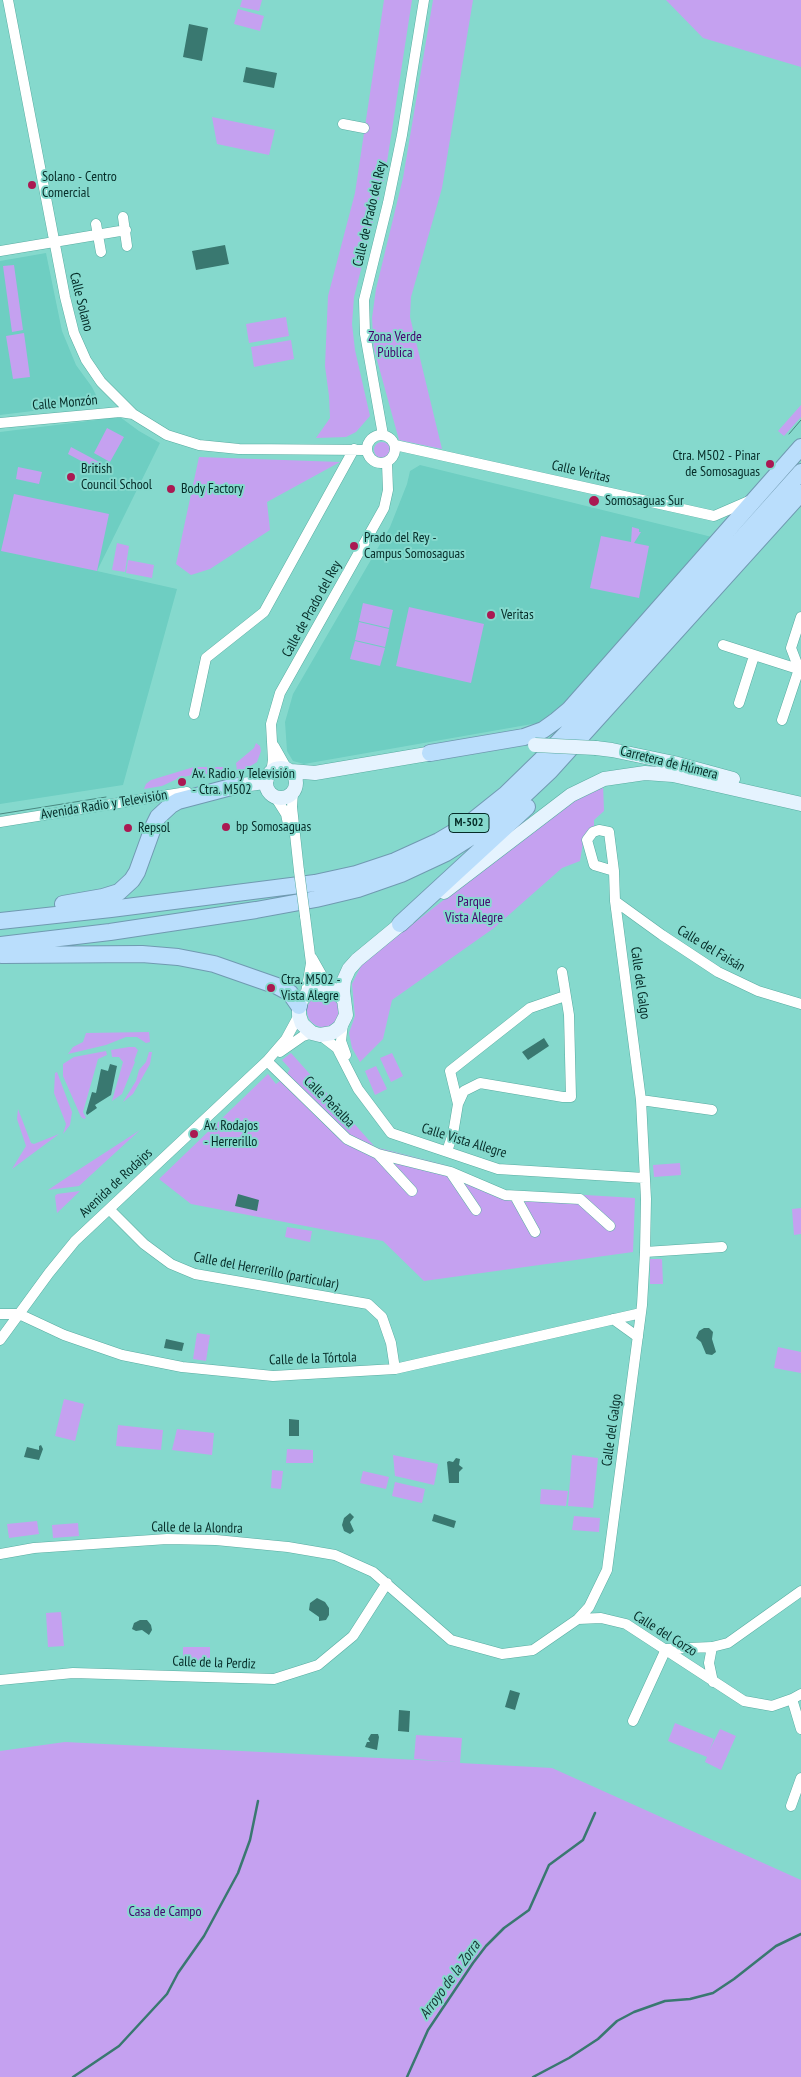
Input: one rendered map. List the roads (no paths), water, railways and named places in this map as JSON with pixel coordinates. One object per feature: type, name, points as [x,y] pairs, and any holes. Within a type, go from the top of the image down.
[{"type":"highway","points":[[430,753],[524,737],[543,730],[557,720],[569,710],[801,447]]},
{"type":"highway","name":"M-502","points":[[0,920],[111,909],[315,883],[356,874],[395,861],[439,841],[471,822],[506,794],[542,759],[801,472]]},
{"type":"highway","name":"M-502","points":[[0,945],[110,932],[256,910],[358,889],[401,874],[446,852],[479,832],[515,804],[550,771],[801,493]]},
{"type":"highway","name":"M-502","points":[[400,924],[545,791],[610,717],[661,648]]},
{"type":"highway","points":[[0,914],[102,898],[119,892],[132,880],[137,872],[154,825],[171,805],[178,801],[235,786]]},
{"type":"highway","points":[[0,955],[142,954],[178,957],[214,964],[277,986],[290,993],[301,1004]]},
{"type":"main road","name":"Carretera de Húmera","points":[[430,753],[499,746],[596,748],[674,763],[801,798]]},
{"type":"main road","points":[[289,770],[296,781],[294,792],[284,798],[276,798],[267,790],[269,776],[279,768],[289,770],[308,774],[329,772],[430,753]]},
{"type":"main road","points":[[343,999],[336,991],[319,987],[301,1004],[302,1024],[316,1034],[336,1031],[343,1023],[346,1010],[343,999],[344,980],[352,965],[400,924],[571,795],[604,779],[645,773],[673,775],[801,804]]},
{"type":"main road","name":"Avenida Radio y Televisión","points":[[235,786],[264,782],[269,776]]},
{"type":"street","name":"Calle Solano","points":[[8,0],[54,243],[74,333],[82,351],[101,382],[133,414],[167,435],[199,445],[239,449],[367,450]]},
{"type":"street","name":"Calle de Prado del Rey","points":[[383,435],[366,340],[364,300],[402,135],[424,0]]},
{"type":"street","points":[[344,124],[364,128]]},
{"type":"street","points":[[123,217],[127,246]]},
{"type":"street","points":[[97,229],[101,252]]},
{"type":"street","points":[[0,252],[65,241],[97,229],[126,230]]},
{"type":"street","name":"Calle Monzón","points":[[0,423],[110,413],[133,414]]},
{"type":"street","points":[[378,435],[390,438],[395,445],[393,457],[387,463],[373,461],[368,454],[367,450],[370,440],[378,435]]},
{"type":"street","name":"Calle Veritas","points":[[395,445],[714,516],[758,496]]},
{"type":"street","points":[[194,714],[206,658],[264,612],[354,450]]},
{"type":"street","name":"Calle de Prado del Rey","points":[[269,776],[273,760],[271,724],[280,693],[384,508],[388,490],[387,463]]},
{"type":"street","points":[[782,720],[800,670],[791,648],[801,617]]},
{"type":"street","points":[[723,646],[800,670]]},
{"type":"street","points":[[739,703],[754,656]]},
{"type":"street","points":[[272,742],[289,770]]},
{"type":"street","name":"Avenida Radio y Televisión","points":[[0,822],[235,786]]},
{"type":"street","name":"Avenida de Rodajos","points":[[294,792],[292,807],[298,871]]},
{"type":"street","name":"Avenida de Rodajos","points":[[0,1340],[75,1241],[267,1061],[286,1040],[301,1004],[310,974],[311,954],[298,871],[286,814],[276,798]]},
{"type":"street","name":"Calle del Galgo","points":[[578,1619],[589,1607],[607,1570],[641,1313],[645,1252],[641,1100],[615,901],[614,871],[609,832],[600,830],[593,832],[587,840],[594,865],[614,871]]},
{"type":"street","name":"Calle del Faisán","points":[[615,901],[718,972],[758,991],[801,1004]]},
{"type":"street","name":"Avenida de Rodajos","points":[[311,954],[329,988]]},
{"type":"street","points":[[448,1151],[458,1104],[464,1091],[480,1083],[562,1097],[571,1096],[569,1016],[562,972]]},
{"type":"street","points":[[458,1104],[450,1071],[530,1008],[565,996]]},
{"type":"street","name":"Calle Vista Allegre","points":[[343,1023],[341,1041],[358,1089]]},
{"type":"street","name":"Avenida de Rodajos","points":[[267,1061],[296,1041],[316,1034]]},
{"type":"street","name":"Calle Vista Allegre","points":[[316,1034],[337,1048],[358,1089],[391,1133],[498,1169],[644,1178]]},
{"type":"street","name":"Calle Peñalba","points":[[267,1061],[347,1139],[378,1154],[451,1172],[505,1195],[580,1199],[610,1226]]},
{"type":"street","points":[[641,1100],[712,1110]]},
{"type":"street","name":"Calle Peñalba","points":[[378,1154],[412,1192]]},
{"type":"street","points":[[451,1172],[476,1210]]},
{"type":"street","points":[[515,1196],[535,1232]]},
{"type":"street","name":"Calle del Herrerillo (particular)","points":[[109,1208],[144,1244],[171,1264],[195,1274],[368,1304],[382,1317],[391,1343],[395,1369]]},
{"type":"street","points":[[645,1252],[722,1247]]},
{"type":"street","name":"Calle de la Tórtola","points":[[16,1319],[122,1355],[182,1368],[273,1376],[395,1369],[641,1313]]},
{"type":"street","points":[[0,1314],[16,1319]]},
{"type":"street","points":[[0,1324],[16,1319]]},
{"type":"street","points":[[613,1319],[638,1337]]},
{"type":"street","name":"Calle de la Alondra","points":[[0,1554],[34,1548],[167,1540],[216,1540],[288,1547],[335,1556],[372,1572],[387,1583]]},
{"type":"street","points":[[387,1583],[451,1640],[502,1654],[533,1650],[578,1619]]},
{"type":"street","name":"Calle de la Perdiz","points":[[0,1680],[74,1673],[274,1679],[318,1665],[353,1636],[387,1583]]},
{"type":"street","points":[[633,1721],[666,1649],[712,1647],[728,1643],[801,1591]]},
{"type":"street","points":[[589,1607],[600,1618]]},
{"type":"street","name":"Calle del Corzo","points":[[578,1619],[600,1618],[626,1624],[744,1701],[772,1706],[797,1697]]},
{"type":"street","points":[[712,1647],[709,1663],[713,1682]]},
{"type":"street","points":[[797,1697],[801,1729]]},
{"type":"street","points":[[791,1806],[801,1778]]},
{"type":"waterway","name":"Arroyo de la Zorra","points":[[73,2077],[119,2046],[167,1994],[178,1973],[204,1936],[238,1873],[250,1840],[258,1801]]},
{"type":"waterway","name":"Arroyo de la Zorra","points":[[407,2077],[428,2030],[473,1963],[486,1946],[504,1928],[529,1910],[549,1865],[583,1840],[595,1813]]},
{"type":"waterway","points":[[533,2077],[569,2058],[598,2039],[617,2021],[634,2012],[665,2001],[690,1999],[713,1993],[776,1946],[801,1934]]},
{"type":"tram line","points":[[789,434],[801,420]]},
{"type":"tram line","points":[[0,814],[106,797]]},
{"type":"place","name":"Solano - Centro Comercial","points":[[32,185]]},
{"type":"place","name":"Ctra. M502 - Pinar de Somosaguas","points":[[770,464]]},
{"type":"place","name":"British Council School","points":[[71,477]]},
{"type":"place","name":"Body Factory","points":[[171,489]]},
{"type":"place","name":"Somosaguas Sur","points":[[594,501]]},
{"type":"place","name":"Prado del Rey - Campus Somosaguas","points":[[354,546]]},
{"type":"place","name":"Veritas","points":[[491,615]]},
{"type":"place","name":"Av. Radio y Televisión - Ctra. M502","points":[[182,782]]},
{"type":"place","name":"bp Somosaguas","points":[[226,827]]},
{"type":"place","name":"Repsol","points":[[128,828]]},
{"type":"place","name":"Ctra. M502 - Vista Alegre","points":[[271,988]]},
{"type":"place","name":"Av. Rodajos - Herrerillo","points":[[194,1134]]},
{"type":"park label","name":"Zona Verde Pública","points":[[395,346]]},
{"type":"park label","name":"Parque Vista Alegre","points":[[474,910]]},
{"type":"park label","name":"Casa de Campo","points":[[165,1912]]}]
